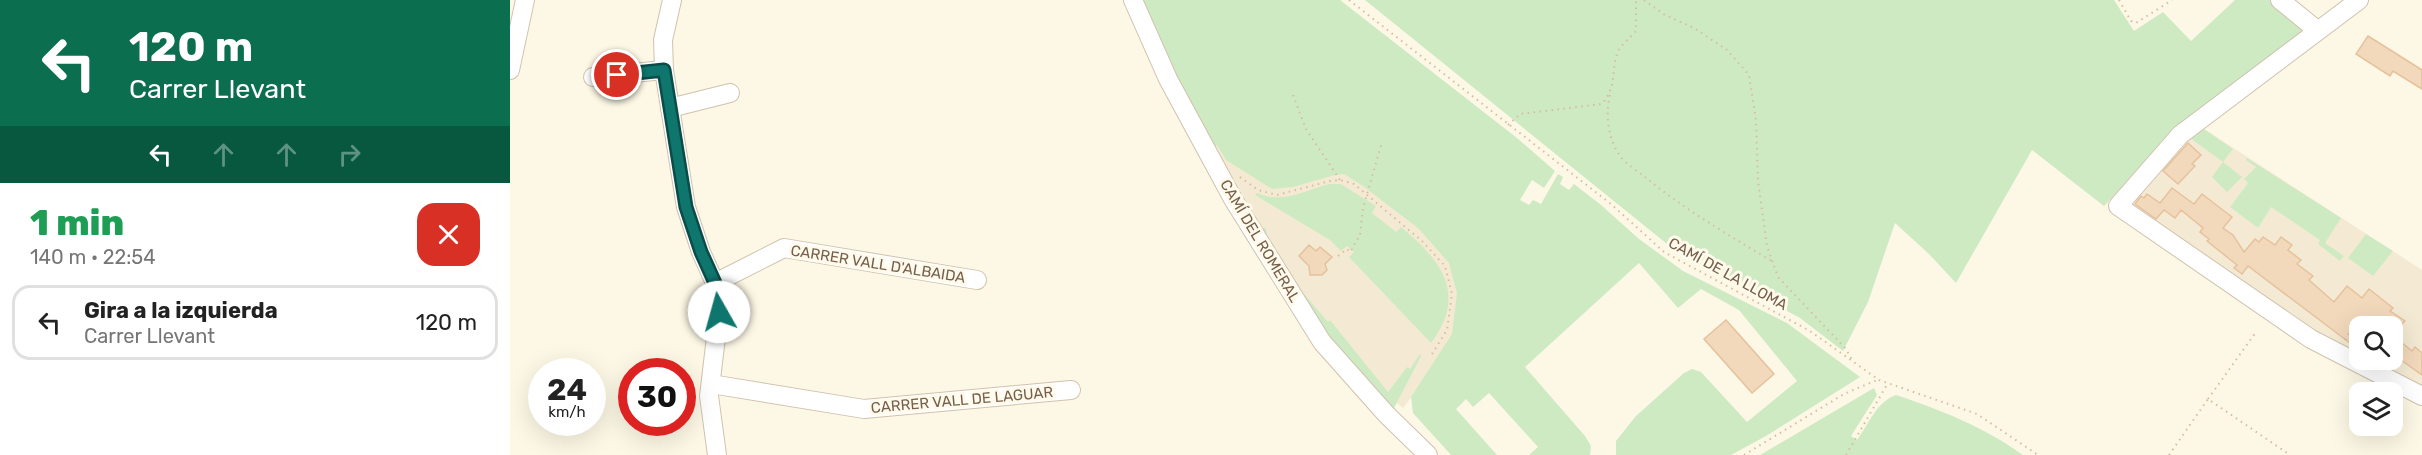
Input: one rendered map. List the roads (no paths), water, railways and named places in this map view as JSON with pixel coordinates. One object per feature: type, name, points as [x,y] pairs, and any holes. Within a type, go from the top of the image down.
[{"type":"street","points":[[510,70],[525,0]]},
{"type":"street","points":[[672,0],[663,40],[664,70],[686,207],[701,252],[715,283],[719,312],[711,384],[711,421],[717,455]]},
{"type":"street","name":"CAMÍ DEL ROMERAL","points":[[1133,0],[1168,79],[1218,171],[1263,249],[1322,342],[1386,414],[1428,455]]},
{"type":"street","points":[[2280,0],[2317,30]]},
{"type":"street","points":[[2359,0],[2180,135],[2118,206],[2311,339],[2422,396]]},
{"type":"street","points":[[593,77],[664,70]]},
{"type":"street","points":[[670,108],[730,93]]},
{"type":"street","name":"CARRER VALL D'ALBAIDA","points":[[715,283],[784,248],[976,280]]},
{"type":"street","name":"CARRER VALL DE LAGUAR","points":[[711,384],[864,410],[1071,390]]}]
